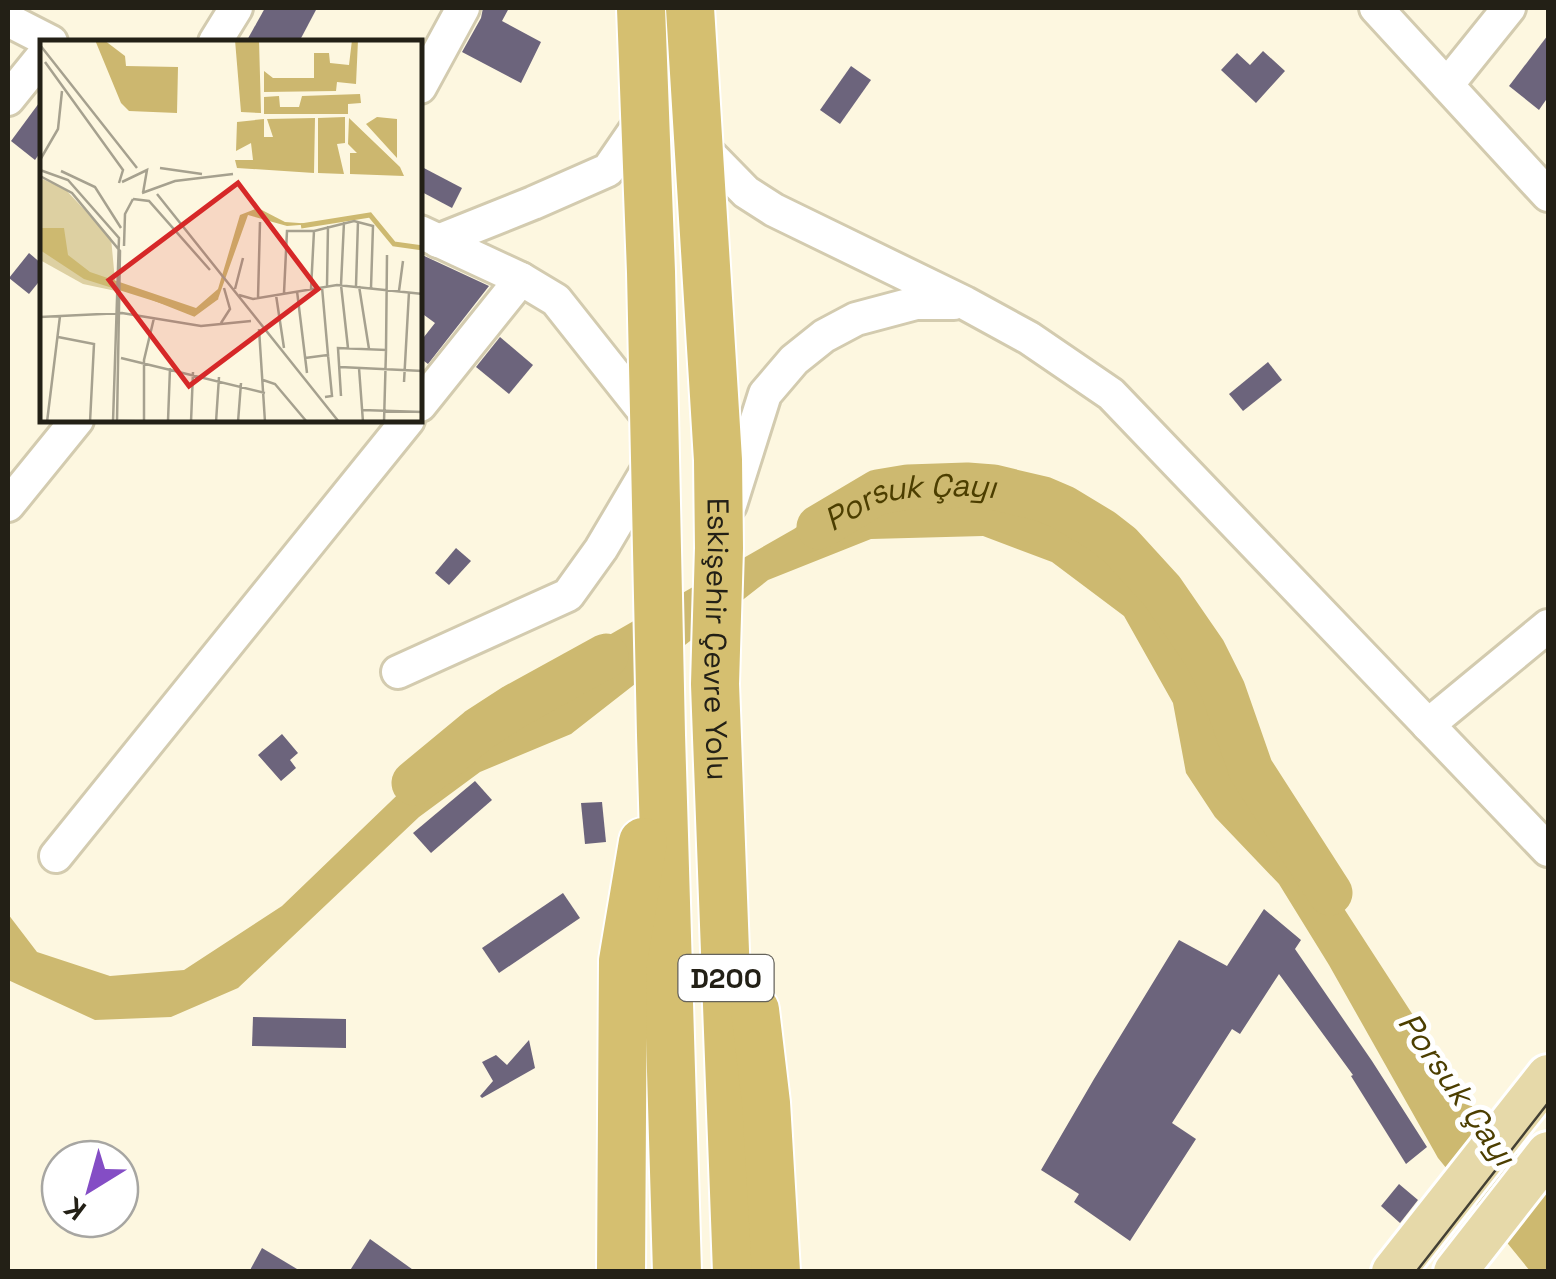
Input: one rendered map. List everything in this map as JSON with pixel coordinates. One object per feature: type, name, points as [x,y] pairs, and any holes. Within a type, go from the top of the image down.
[{"type":"highway","name":"Eskişehir Çevre Yolu","points":[[641,8],[676,1272]]},
{"type":"highway","name":"Eskişehir Çevre Yolu","points":[[697,17],[700,145],[718,460],[716,684],[737,1272]]},
{"type":"highway","points":[[716,684],[766,1103],[776,1272]]},
{"type":"highway","points":[[621,1272],[623,961],[661,735]]},
{"type":"main road","points":[[1393,1272],[1548,1076]]},
{"type":"main road","points":[[1466,1258],[1548,1153]]},
{"type":"street","points":[[216,40],[236,8]]},
{"type":"street","points":[[422,82],[463,8]]},
{"type":"street","points":[[1376,8],[1548,194]]},
{"type":"street","points":[[1447,84],[1510,8]]},
{"type":"street","points":[[8,20],[48,40]]},
{"type":"street","points":[[8,99],[40,59]]},
{"type":"street","points":[[429,236],[533,203],[608,170],[646,116]]},
{"type":"street","points":[[700,145],[746,192],[774,210],[1030,338],[1110,394],[1548,850]]},
{"type":"street","points":[[398,672],[568,595],[601,548],[655,441],[556,300],[429,236]]},
{"type":"street","points":[[422,403],[521,280]]},
{"type":"street","points":[[719,548],[765,394],[794,360],[824,336],[856,319],[916,304],[965,303]]},
{"type":"street","points":[[8,504],[74,422]]},
{"type":"street","points":[[56,856],[406,422]]},
{"type":"street","points":[[1428,725],[1548,626]]},
{"type":"water","points":[[919,489],[1031,506],[1092,527],[1220,673],[1242,787],[1308,853],[1479,1117],[1548,1183],[1548,1271],[1530,1271],[1438,1158],[1279,884],[1215,817],[1186,773],[1173,703],[1124,616],[1052,562],[983,536],[871,539],[768,580],[571,734],[480,772],[419,817],[238,988],[171,1017],[95,1020],[8,980],[8,914],[37,952],[110,976],[184,970],[282,906],[441,753],[515,719],[597,642],[833,503]]},
{"type":"building","points":[[265,8],[317,8],[300,40],[247,40]]},
{"type":"building","points":[[483,8],[509,8],[502,21],[541,42],[521,83],[462,52]]},
{"type":"building","points":[[1548,35],[1548,97],[1539,110],[1509,86]]},
{"type":"building","points":[[1263,51],[1285,71],[1256,103],[1221,70],[1237,53],[1250,65]]},
{"type":"building","points":[[851,66],[871,80],[840,124],[820,110]]},
{"type":"building","points":[[40,102],[40,153],[35,160],[11,141]]},
{"type":"building","points":[[422,167],[462,188],[452,208],[422,192]]},
{"type":"building","points":[[29,253],[40,262],[40,280],[29,294],[9,278]]},
{"type":"building","points":[[422,255],[489,286],[428,364],[422,360],[422,339],[435,323],[422,313]]},
{"type":"building","points":[[500,337],[533,365],[509,394],[476,367]]},
{"type":"building","points":[[1268,362],[1282,380],[1243,411],[1229,394]]},
{"type":"building","points":[[456,548],[471,561],[449,585],[435,573]]},
{"type":"building","points":[[282,734],[298,753],[290,760],[296,768],[281,781],[258,755]]},
{"type":"building","points":[[475,781],[492,800],[431,853],[413,833]]},
{"type":"building","points":[[602,802],[606,842],[585,844],[581,803]]},
{"type":"building","points":[[563,893],[580,918],[499,973],[482,948]]},
{"type":"building","points":[[1264,909],[1301,940],[1295,949],[1427,1147],[1406,1164],[1353,1075],[1279,974],[1240,1034],[1232,1029],[1172,1123],[1196,1139],[1130,1241],[1074,1202],[1079,1194],[1041,1170],[1179,940],[1227,966]]},
{"type":"building","points":[[253,1017],[346,1019],[346,1048],[252,1046]]},
{"type":"building","points":[[529,1040],[535,1068],[482,1098],[493,1081],[482,1062],[496,1055],[507,1065]]},
{"type":"building","points":[[1399,1184],[1418,1200],[1400,1223],[1381,1206]]},
{"type":"building","points":[[370,1239],[416,1272],[349,1272]]},
{"type":"building","points":[[262,1248],[302,1272],[249,1272]]},
{"type":"waterway","name":"Porsuk Çayı","points":[[819,527],[878,492],[967,485],[1043,499],[1102,531],[1162,591],[1204,652],[1223,690],[1251,770],[1330,893]]},
{"type":"waterway","name":"Porsuk Çayı","points":[[414,783],[478,730],[606,656]]},
{"type":"tram line","points":[[1416,1272],[1548,1103]]}]
